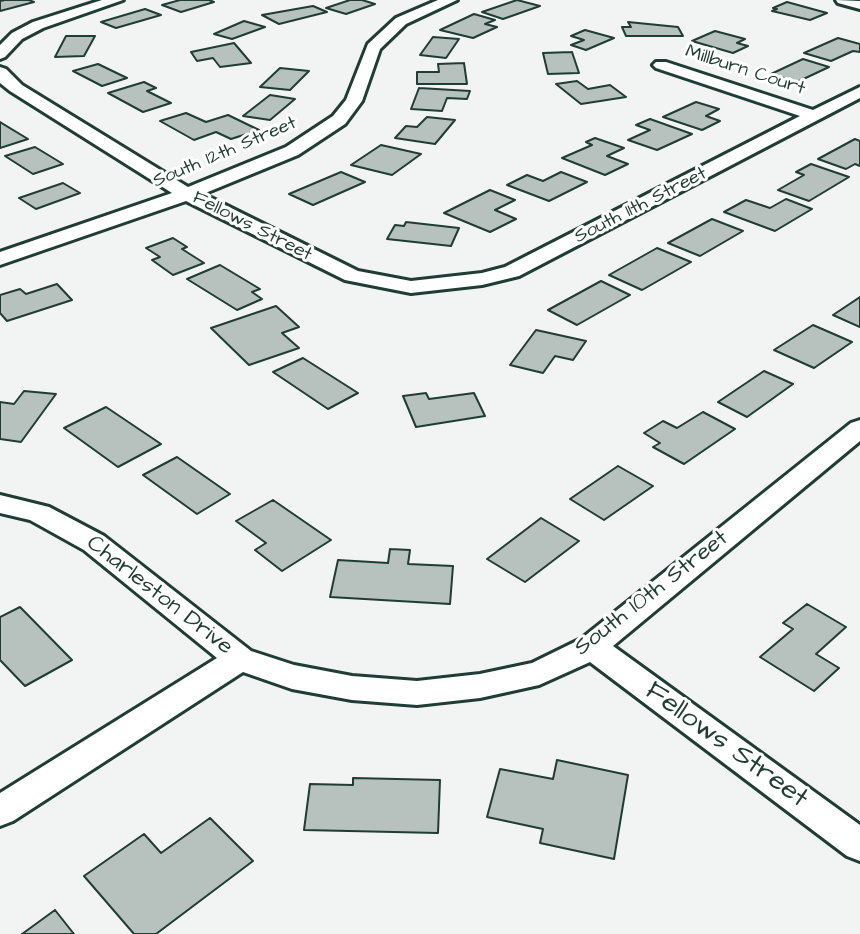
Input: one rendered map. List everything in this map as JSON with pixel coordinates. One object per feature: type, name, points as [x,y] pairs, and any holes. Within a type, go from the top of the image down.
[{"type":"street","points":[[6,43],[65,14],[116,0]]},
{"type":"street","name":"South 12th Street","points":[[0,259],[187,194],[292,150],[339,120],[354,101],[373,47],[401,21],[450,0]]},
{"type":"street","points":[[843,0],[860,5]]},
{"type":"street","name":"Millburn Court","points":[[662,65],[816,116]]},
{"type":"street","name":"Fellows Street","points":[[0,72],[2,77],[16,88],[187,194],[352,275],[411,287]]},
{"type":"street","name":"South 11th Street","points":[[411,287],[482,279],[512,272],[860,92]]},
{"type":"street","name":"South 10th Street","points":[[240,659],[292,677],[352,688],[417,693],[480,686],[540,673],[592,647],[860,428]]},
{"type":"street","name":"Charleston Drive","points":[[0,504],[39,513],[94,543],[240,659]]},
{"type":"street","name":"Fellows Street","points":[[592,647],[860,845]]},
{"type":"street","points":[[0,811],[240,659]]},
{"type":"building","points":[[180,0],[214,2],[181,12],[162,5]]},
{"type":"building","points":[[350,0],[375,4],[346,14],[326,8]]},
{"type":"building","points":[[517,0],[540,6],[503,19],[482,12]]},
{"type":"building","points":[[0,1],[34,2],[0,11]]},
{"type":"building","points":[[787,2],[827,13],[810,20],[772,11]]},
{"type":"building","points":[[313,6],[327,12],[279,24],[262,15]]},
{"type":"building","points":[[145,9],[161,15],[116,28],[101,22]]},
{"type":"building","points":[[474,14],[495,20],[485,24],[497,27],[473,38],[440,30]]},
{"type":"building","points":[[244,21],[265,27],[232,39],[214,34]]},
{"type":"building","points":[[628,22],[678,27],[683,36],[626,36],[622,27],[631,27]]},
{"type":"building","points":[[585,30],[614,38],[586,50],[571,45],[584,40],[571,36]]},
{"type":"building","points":[[715,31],[745,39],[737,43],[748,46],[733,53],[692,41]]},
{"type":"building","points":[[66,36],[95,36],[84,56],[55,57]]},
{"type":"building","points":[[433,37],[459,39],[446,58],[420,55]]},
{"type":"building","points":[[838,38],[860,44],[860,52],[853,51],[831,61],[804,53]]},
{"type":"building","points":[[234,43],[251,63],[220,67],[213,58],[197,61],[191,52]]},
{"type":"building","points":[[572,52],[579,73],[548,74],[543,53]]},
{"type":"building","points":[[803,59],[829,67],[797,82],[771,74]]},
{"type":"building","points":[[464,63],[467,84],[417,84],[417,72],[439,72],[438,64]]},
{"type":"building","points":[[98,64],[127,78],[102,86],[73,71]]},
{"type":"building","points":[[280,68],[309,71],[290,90],[260,87]]},
{"type":"building","points":[[577,81],[588,89],[610,85],[626,97],[581,104],[556,84]]},
{"type":"building","points":[[144,82],[156,88],[147,91],[171,103],[143,112],[108,93]]},
{"type":"building","points":[[419,88],[470,91],[467,99],[447,98],[442,111],[411,109]]},
{"type":"building","points":[[270,95],[295,99],[270,120],[243,116]]},
{"type":"building","points":[[696,102],[719,109],[706,116],[720,121],[702,130],[663,117]]},
{"type":"building","points":[[186,113],[206,122],[228,115],[259,130],[231,139],[216,132],[194,140],[160,121]]},
{"type":"building","points":[[427,117],[455,120],[435,144],[395,138],[406,126],[417,127]]},
{"type":"building","points":[[650,119],[692,134],[657,150],[628,140],[650,130],[636,125]]},
{"type":"building","points":[[0,122],[28,139],[0,148]]},
{"type":"building","points":[[595,138],[624,148],[607,156],[628,164],[605,175],[562,158],[592,145],[586,142]]},
{"type":"building","points":[[855,139],[860,141],[860,166],[855,164],[846,169],[818,159]]},
{"type":"building","points":[[381,145],[421,154],[392,175],[351,165]]},
{"type":"building","points":[[35,147],[63,164],[33,174],[5,156]]},
{"type":"building","points":[[811,164],[849,177],[809,201],[778,190],[804,175],[796,172]]},
{"type":"building","points":[[341,172],[365,182],[313,205],[289,194]]},
{"type":"building","points":[[561,172],[587,182],[549,201],[507,185],[527,175],[543,181]]},
{"type":"building","points":[[63,183],[80,193],[36,209],[19,198]]},
{"type":"building","points":[[490,190],[515,200],[495,210],[516,219],[490,232],[444,213]]},
{"type":"building","points":[[786,199],[812,209],[775,231],[724,212],[746,200],[770,208]]},
{"type":"building","points":[[712,219],[743,231],[700,256],[668,243]]},
{"type":"building","points":[[406,222],[459,228],[451,246],[387,239],[395,225],[404,226]]},
{"type":"building","points":[[173,238],[187,247],[182,249],[204,263],[173,275],[152,260],[160,257],[146,248]]},
{"type":"building","points":[[657,248],[691,262],[642,290],[609,275]]},
{"type":"building","points":[[220,265],[260,289],[252,292],[262,299],[237,310],[187,279]]},
{"type":"building","points":[[601,281],[630,295],[577,325],[548,310]]},
{"type":"building","points":[[57,284],[72,300],[7,321],[0,313],[0,295],[20,289],[26,294]]},
{"type":"building","points":[[860,297],[860,327],[833,315]]},
{"type":"building","points":[[276,306],[299,327],[282,333],[299,348],[249,365],[211,328]]},
{"type":"building","points":[[813,325],[852,342],[814,368],[774,350]]},
{"type":"building","points":[[536,330],[586,341],[573,360],[555,356],[543,373],[510,365]]},
{"type":"building","points":[[303,358],[358,393],[328,409],[273,372]]},
{"type":"building","points":[[764,371],[793,384],[747,417],[718,402]]},
{"type":"building","points":[[24,391],[56,394],[21,442],[0,439],[0,402],[14,404]]},
{"type":"building","points":[[426,393],[429,399],[474,393],[485,416],[416,427],[403,396]]},
{"type":"building","points":[[106,407],[161,444],[118,467],[64,428]]},
{"type":"building","points":[[703,412],[735,429],[684,464],[653,447],[660,443],[644,433],[663,421],[677,428]]},
{"type":"building","points":[[177,457],[230,494],[197,514],[143,475]]},
{"type":"building","points":[[618,466],[653,486],[604,520],[570,499]]},
{"type":"building","points":[[273,500],[331,540],[282,571],[255,550],[266,543],[236,521]]},
{"type":"building","points":[[541,518],[579,541],[525,582],[487,559]]},
{"type":"building","points":[[390,549],[410,550],[408,564],[453,566],[450,604],[330,597],[338,560],[388,563]]},
{"type":"building","points":[[807,604],[846,627],[816,654],[839,668],[814,691],[760,657],[793,629],[783,623]]},
{"type":"building","points":[[20,607],[72,660],[25,686],[0,660],[0,617]]},
{"type":"building","points":[[557,760],[628,775],[614,859],[540,843],[543,829],[487,817],[500,769],[553,779]]},
{"type":"building","points":[[353,778],[440,780],[438,833],[304,830],[310,784],[353,785]]},
{"type":"building","points":[[210,818],[253,861],[156,934],[134,934],[84,876],[144,834],[161,853]]},
{"type":"building","points":[[55,910],[74,934],[22,934]]}]
